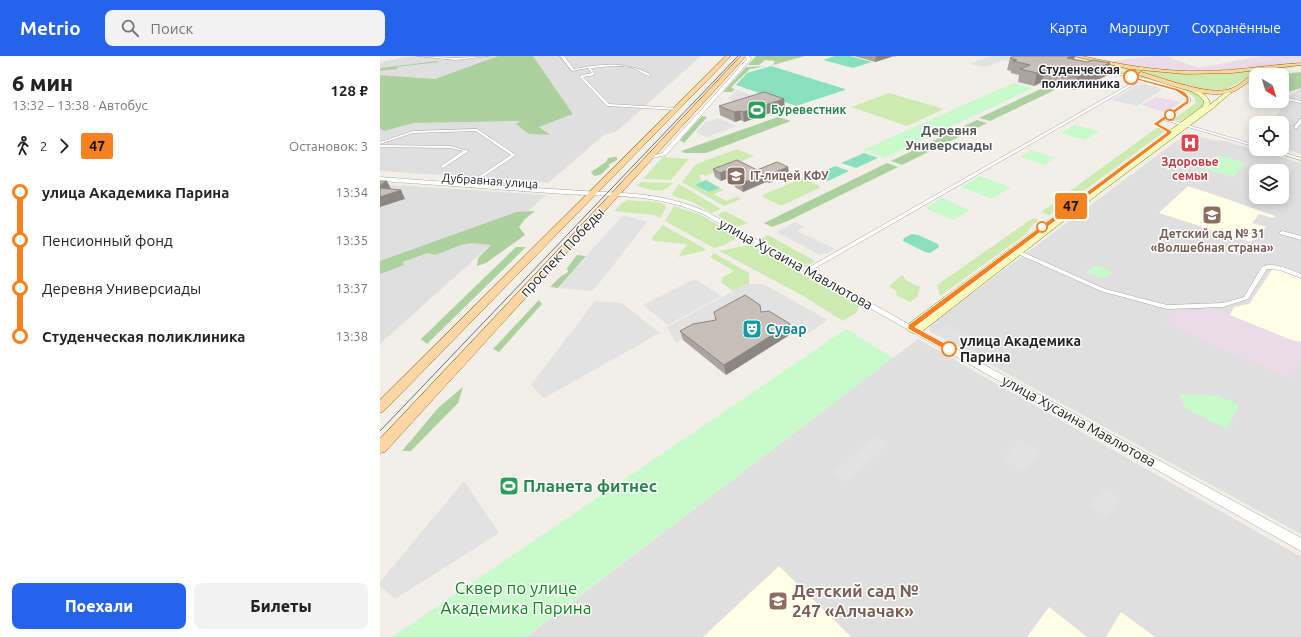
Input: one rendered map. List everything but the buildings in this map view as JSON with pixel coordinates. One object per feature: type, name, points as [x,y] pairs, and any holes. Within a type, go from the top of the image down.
[{"type":"main road","name":"проспект Победы","points":[[380,408],[729,56]]},
{"type":"main road","name":"проспект Победы","points":[[380,448],[746,56]]},
{"type":"main road","points":[[1067,56],[1185,86],[1212,91],[1232,90]]},
{"type":"main road","points":[[1076,56],[1130,67],[1194,73],[1301,65]]},
{"type":"main road","points":[[1284,68],[1301,65]]},
{"type":"main road","points":[[1075,206],[1232,90],[1249,79]]},
{"type":"main road","points":[[914,329],[1170,132],[1184,125],[1205,107],[1207,101],[1200,94],[1185,86]]},
{"type":"street","points":[[419,56],[456,59],[487,56]]},
{"type":"street","points":[[562,56],[573,70],[626,62],[649,75]]},
{"type":"street","points":[[650,158],[664,154],[749,59],[746,56]]},
{"type":"street","points":[[589,68],[594,74],[581,76],[608,105],[676,109]]},
{"type":"street","points":[[1094,68],[1184,93],[1188,97],[1188,102],[1156,124],[1170,132]]},
{"type":"street","points":[[808,270],[1140,80]]},
{"type":"street","points":[[1289,99],[1301,102]]},
{"type":"street","points":[[1164,119],[1249,144]]},
{"type":"street","points":[[1296,127],[1301,120]]},
{"type":"street","points":[[380,144],[413,132],[477,130],[514,155],[477,180]]},
{"type":"street","points":[[380,144],[450,147],[467,150],[443,167]]},
{"type":"street","points":[[1289,156],[1301,159]]},
{"type":"street","name":"Дубравная улица","points":[[380,173],[513,182],[596,191]]},
{"type":"street","name":"Дубравная улица","points":[[380,179],[506,188],[596,191]]},
{"type":"street","points":[[506,188],[513,182]]},
{"type":"street","name":"улица Хусаина Мавлютова","points":[[596,191],[657,197],[675,200],[690,206],[808,270],[1301,545]]},
{"type":"street","points":[[1282,233],[1301,238]]},
{"type":"street","points":[[1016,251],[1104,290],[1167,307],[1223,305],[1246,298],[1265,267],[1281,268],[1301,276]]},
{"type":"shaded area","points":[[412,56],[499,56],[435,79],[380,75],[380,71],[396,69],[397,67],[438,62],[436,61],[380,68],[380,62]]},
{"type":"shaded area","points":[[533,56],[701,56],[617,131],[604,135],[548,183],[477,176],[471,177],[380,171],[380,129],[384,131],[414,123],[520,121],[516,125],[549,135],[539,127],[573,114]]},
{"type":"shaded area","points":[[990,56],[1024,56],[1011,61],[1004,60],[985,67],[970,64]]},
{"type":"shaded area","points":[[1157,56],[1173,57],[1171,58],[1198,68],[1262,56],[1301,56],[1301,62],[1221,71],[1182,71],[1119,64],[1111,61]]},
{"type":"shaded area","points":[[1141,83],[1163,89],[1137,106],[1112,100]]},
{"type":"shaded area","points":[[1301,88],[1301,154],[1289,150],[1289,116],[1277,116],[1281,108],[1289,108],[1289,96]]},
{"type":"shaded area","points":[[737,90],[762,99],[742,105],[727,99]]},
{"type":"shaded area","points":[[1156,97],[1181,102],[1166,113],[1142,105]]},
{"type":"shaded area","points":[[718,118],[737,126],[706,137],[696,132],[706,122]]},
{"type":"shaded area","points":[[1187,133],[1249,148],[1249,156],[1277,156],[1301,163],[1301,279],[1280,270],[1272,270],[1249,304],[1234,307],[1230,315],[1217,310],[1290,378],[1301,356],[1301,534],[931,332],[929,329],[930,325]]},
{"type":"shaded area","points":[[380,184],[546,195],[380,344]]},
{"type":"shaded area","name":"Детский сад № 31 «Волшебная страна»","points":[[1188,186],[1275,216],[1273,218],[1259,214],[1252,223],[1266,227],[1250,242],[1159,213]]},
{"type":"shaded area","points":[[623,215],[647,222],[593,291],[558,288]]},
{"type":"shaded area","points":[[795,222],[804,227],[797,231],[835,249],[827,254],[824,253],[821,255],[776,232]]},
{"type":"shaded area","points":[[1272,270],[1280,270],[1301,279],[1301,341],[1294,341],[1230,315],[1234,307],[1249,304]]},
{"type":"shaded area","points":[[695,279],[721,296],[668,325],[643,305]]},
{"type":"shaded area","points":[[746,284],[763,284],[828,320],[802,337],[748,302],[676,343],[667,327]]},
{"type":"shaded area","points":[[595,301],[622,303],[660,333],[544,398],[531,385]]},
{"type":"shaded area","points":[[1175,310],[1217,310],[1301,343],[1301,356],[1290,378],[1164,323]]},
{"type":"shaded area","points":[[945,324],[970,338],[978,353],[975,356],[934,333]]},
{"type":"shaded area","points":[[918,339],[1301,557],[1301,637],[526,637]]},
{"type":"shaded area","points":[[876,436],[888,445],[845,483],[833,473]]},
{"type":"shaded area","points":[[1020,439],[1041,452],[1024,472],[1003,459]]},
{"type":"shaded area","points":[[464,481],[499,533],[395,599],[380,586],[380,582]]},
{"type":"shaded area","points":[[1103,488],[1120,498],[1107,517],[1090,506]]},
{"type":"shaded area","name":"Детский сад № 247 «Алчачак»","points":[[779,566],[851,637],[703,637]]},
{"type":"shaded area","points":[[1049,607],[1063,618],[1087,637],[1027,637]]},
{"type":"shaded area","points":[[1121,612],[1155,637],[1106,637]]},
{"type":"green space","points":[[498,56],[533,56],[573,114],[539,127],[550,135],[529,134],[516,124],[520,121],[414,123],[384,131],[380,129],[380,75],[435,79]]},
{"type":"green space","points":[[756,56],[805,56],[773,65],[775,61],[765,60],[759,65],[748,65]]},
{"type":"green space","points":[[835,56],[850,56],[872,62],[853,68],[823,60]]},
{"type":"green space","points":[[1054,56],[1061,56],[1171,83],[1195,92],[1204,103],[1202,107],[1181,121],[1175,120],[1175,118],[1196,103],[1194,97],[1186,91],[1169,85]]},
{"type":"green space","points":[[1070,56],[1130,68],[1188,74],[1223,74],[1249,71],[1249,77],[1227,89],[1212,90],[1196,88]]},
{"type":"green space","points":[[436,61],[440,62],[397,67],[397,69],[380,71],[380,68]]},
{"type":"green space","points":[[1301,65],[1288,68],[1275,68]]},
{"type":"green space","points":[[767,66],[750,69],[731,87],[735,90],[731,92],[723,92],[746,67]]},
{"type":"green space","points":[[771,66],[845,90],[796,106],[736,85],[747,73]]},
{"type":"green space","points":[[1301,72],[1301,88],[1289,92],[1289,73]]},
{"type":"green space","points":[[1013,83],[1033,88],[884,158],[863,150]]},
{"type":"green space","points":[[1045,87],[1055,90],[990,121],[979,118]]},
{"type":"green space","points":[[889,93],[944,109],[907,126],[851,107]]},
{"type":"green space","points":[[702,116],[707,117],[684,143],[680,140]]},
{"type":"green space","points":[[778,117],[791,121],[706,153],[685,153],[681,151]]},
{"type":"green space","points":[[977,120],[987,123],[902,165],[891,161]]},
{"type":"green space","points":[[1075,125],[1099,131],[1085,140],[1061,133]]},
{"type":"green space","points":[[1158,127],[1165,131],[1058,210],[1049,215],[1041,212]]},
{"type":"green space","points":[[737,149],[754,156],[705,176],[702,174],[698,176],[701,177],[700,180],[704,181],[695,185],[709,192],[720,188],[724,190],[714,194],[726,201],[737,197],[741,199],[724,206],[682,182],[696,164]]},
{"type":"green space","points":[[1031,150],[1055,158],[1044,165],[1020,157]]},
{"type":"green space","points":[[864,153],[878,158],[856,168],[841,163]]},
{"type":"green space","points":[[1217,155],[1246,163],[1233,177],[1202,168]]},
{"type":"green space","points":[[617,157],[617,160],[608,165],[610,166],[600,175],[594,176],[591,172],[606,162],[608,158]]},
{"type":"green space","points":[[663,157],[689,159],[671,180],[643,179]]},
{"type":"green space","points":[[887,163],[898,167],[790,220],[772,227],[764,223]]},
{"type":"green space","points":[[835,166],[849,171],[828,181],[815,175]]},
{"type":"green space","points":[[980,176],[1011,187],[992,199],[961,187]]},
{"type":"green space","points":[[800,179],[820,186],[819,188],[783,205],[779,205],[763,197],[763,195]]},
{"type":"green space","points":[[706,180],[720,188],[709,192],[695,185]]},
{"type":"green space","points":[[641,182],[672,183],[664,189],[651,190],[637,186]]},
{"type":"green space","points":[[679,184],[721,209],[712,213],[692,202],[674,196],[672,194]]},
{"type":"green space","points":[[942,198],[970,210],[954,220],[925,208]]},
{"type":"green space","points":[[628,200],[665,204],[666,208],[660,218],[654,215],[614,211],[622,203]]},
{"type":"green space","points":[[674,206],[701,215],[735,235],[736,238],[725,245],[714,248],[665,221]]},
{"type":"green space","points":[[535,211],[525,219],[519,227],[525,235],[486,263],[477,266],[478,258],[491,245],[472,243],[461,245],[435,255],[427,253],[403,262],[404,265],[380,274],[380,261],[516,212]]},
{"type":"green space","points":[[725,211],[748,223],[737,227],[718,216]]},
{"type":"green space","points":[[1033,218],[1039,220],[1026,234],[940,296],[937,285]]},
{"type":"green space","points":[[663,225],[707,250],[678,257],[687,244],[654,241],[652,238]]},
{"type":"green space","points":[[912,234],[918,235],[938,244],[939,247],[930,253],[903,241],[904,238]]},
{"type":"green space","points":[[768,235],[815,261],[808,266],[760,239]]},
{"type":"green space","points":[[749,245],[859,306],[857,312],[843,321],[805,297],[719,251]]},
{"type":"green space","points":[[516,247],[526,247],[427,344],[421,339]]},
{"type":"green space","points":[[714,253],[749,273],[749,284],[733,291],[721,282],[723,277],[734,271],[710,257]]},
{"type":"green space","points":[[577,255],[586,256],[558,288],[550,287],[560,277],[568,272],[567,268]]},
{"type":"green space","points":[[1096,265],[1112,272],[1105,278],[1085,273]]},
{"type":"green space","points":[[903,276],[907,281],[920,287],[917,297],[910,302],[896,295],[897,292],[889,286]]},
{"type":"green space","points":[[539,300],[542,304],[499,352],[493,349]]},
{"type":"green space","name":"Сквер по улице Академика Парина","points":[[846,329],[893,358],[525,637],[392,637]]},
{"type":"green space","points":[[463,387],[458,403],[411,451],[402,451],[439,407]]},
{"type":"green space","points":[[1179,394],[1219,396],[1239,405],[1227,429],[1186,409]]},
{"type":"tram line","points":[[380,431],[738,56]]},
{"type":"bus line","name":"47","points":[[949,349],[910,327],[1170,132],[1156,124],[1188,102],[1188,97],[1184,93],[1170,87],[1131,77]]},
{"type":"place","name":"Студенческая поликлиника","points":[[1131,77]]},
{"type":"place","name":"Буревестник","points":[[757,110]]},
{"type":"place","name":"Здоровье семьи","points":[[1190,143]]},
{"type":"place","name":"IT-лицей КФУ","points":[[736,176]]},
{"type":"place","name":"Детский сад № 31 «Волшебная страна»","points":[[1212,215]]},
{"type":"place","name":"Сувар","points":[[752,329]]},
{"type":"place","name":"улица Академика Парина","points":[[949,349]]},
{"type":"place","name":"Планета фитнес","points":[[509,486]]},
{"type":"place","name":"Детский сад № 247 «Алчачак»","points":[[778,601]]},
{"type":"district","name":"Деревня Универсиады","points":[[949,138]]}]
